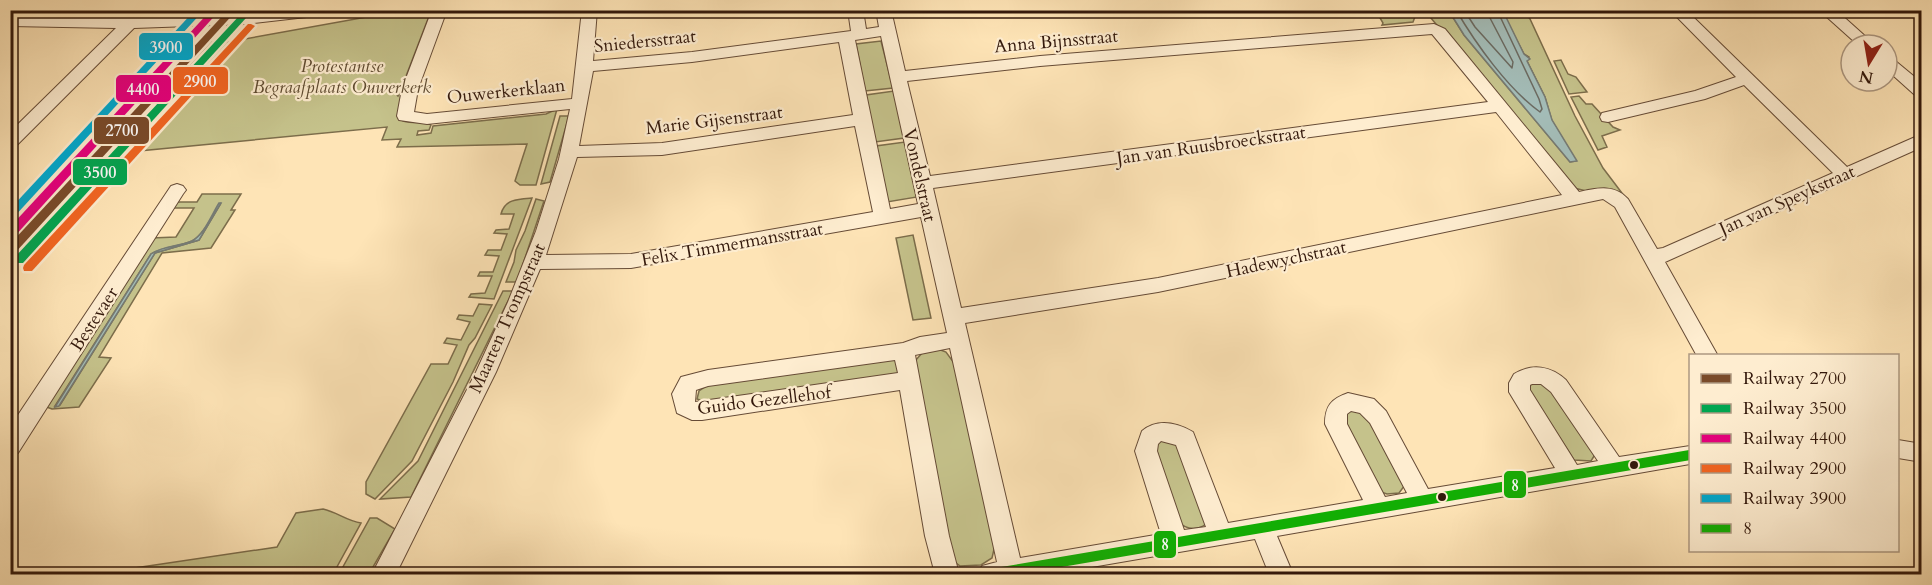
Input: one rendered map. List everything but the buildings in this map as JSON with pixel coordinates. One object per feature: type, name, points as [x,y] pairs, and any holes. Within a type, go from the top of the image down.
[{"type":"street","points":[[55,22],[71,10]]},
{"type":"street","points":[[10,21],[129,24],[223,22],[324,10]]},
{"type":"street","name":"Ouwerkerklaan","points":[[440,10],[410,89],[405,116],[427,119],[580,103]]},
{"type":"street","name":"Maarten Trompstraat","points":[[384,574],[508,324],[534,262],[568,152],[580,103],[590,10]]},
{"type":"street","points":[[855,10],[853,35],[863,119],[880,209],[885,215]]},
{"type":"street","name":"Vondelstraat","points":[[882,10],[958,339],[1005,573]]},
{"type":"street","points":[[1677,10],[1844,174]]},
{"type":"street","points":[[1826,10],[1853,33]]},
{"type":"street","points":[[10,142],[129,24]]},
{"type":"street","name":"Anna Bijnsstraat","points":[[898,77],[1040,61],[1434,29],[1440,32],[1500,106]]},
{"type":"street","name":"Sniedersstraat","points":[[585,67],[692,57],[887,31]]},
{"type":"street","points":[[1899,72],[1922,92]]},
{"type":"street","points":[[1608,117],[1747,79]]},
{"type":"street","points":[[1500,106],[1575,199]]},
{"type":"street","name":"Jan van Ruusbroeckstraat","points":[[922,183],[1500,106]]},
{"type":"street","name":"Marie Gijsenstraat","points":[[568,152],[662,149],[863,119]]},
{"type":"street","name":"Jan van Speykstraat","points":[[1652,256],[1666,255],[1922,140]]},
{"type":"street","name":"Bestevaer","points":[[10,446],[177,190]]},
{"type":"street","name":"Hadewychstraat","points":[[953,317],[1158,285],[1604,193],[1616,197],[1622,203],[1652,256]]},
{"type":"street","name":"Felix Timmermansstraat","points":[[534,262],[631,261],[928,209]]},
{"type":"street","points":[[1652,256],[1707,354]]},
{"type":"street","points":[[947,574],[937,536],[904,351],[920,345],[958,339]]},
{"type":"street","name":"Guido Gezellehof","points":[[904,351],[708,378],[688,383],[683,394],[685,407],[692,411],[702,411],[908,380]]},
{"type":"street","points":[[1571,475],[1520,392],[1521,379],[1527,376],[1544,376],[1560,387],[1614,468]]},
{"type":"street","points":[[1378,507],[1336,424],[1336,410],[1348,402],[1366,405],[1378,417],[1422,500]]},
{"type":"street","points":[[1176,543],[1146,451],[1146,443],[1150,436],[1167,430],[1185,439],[1221,535]]},
{"type":"street","points":[[1899,449],[1922,453]]},
{"type":"street","points":[[1005,573],[1689,455]]},
{"type":"street","points":[[1263,529],[1281,574]]},
{"type":"green space","name":"Protestantse Begraafplaats Ouwerkerk","points":[[400,11],[431,11],[403,84],[397,88],[395,93],[398,96],[400,93],[404,95],[401,120],[431,125],[429,130],[418,131],[417,135],[431,133],[433,126],[546,114],[557,109],[536,185],[520,185],[515,181],[527,144],[397,147],[401,139],[382,140],[387,127],[107,154],[212,42],[217,44]]},
{"type":"green space","points":[[1376,11],[1414,11],[1416,14],[1413,22],[1382,25]]},
{"type":"green space","points":[[1425,11],[1449,11],[1464,35],[1570,162],[1576,161],[1552,121],[1545,97],[1527,61],[1529,57],[1524,54],[1502,12],[1523,11],[1530,19],[1575,116],[1603,168],[1628,201],[1574,188]]},
{"type":"green space","points":[[881,41],[893,88],[865,91],[856,44]]},
{"type":"green space","points":[[1561,60],[1568,74],[1576,77],[1587,92],[1569,94],[1554,61]]},
{"type":"green space","points":[[894,91],[904,138],[875,142],[866,95]]},
{"type":"green space","points":[[1579,96],[1586,104],[1592,104],[1613,127],[1620,130],[1602,136],[1607,147],[1598,150],[1571,97]]},
{"type":"green space","points":[[560,116],[569,116],[550,182],[541,184]]},
{"type":"green space","points":[[905,142],[917,197],[887,202],[876,146]]},
{"type":"green space","points":[[202,194],[241,194],[231,210],[235,210],[211,248],[162,253],[99,357],[111,358],[79,407],[52,409],[44,406],[151,238],[176,237],[194,208],[171,208],[175,202],[197,202]],"holes":[[[221,203],[199,240],[155,253],[60,405],[55,406],[151,254],[197,238]]]},
{"type":"green space","points":[[532,198],[494,299],[469,297],[471,294],[485,293],[492,276],[478,276],[480,272],[493,272],[499,256],[485,255],[488,250],[501,250],[507,234],[494,233],[496,230],[509,229],[514,214],[501,214],[503,209],[513,201]]},
{"type":"green space","points":[[536,199],[544,201],[517,282],[506,282],[516,250]]},
{"type":"green space","points":[[913,235],[931,318],[913,320],[896,238]]},
{"type":"green space","points":[[503,291],[513,291],[411,497],[380,499],[418,461]]},
{"type":"green space","points":[[479,304],[492,305],[469,345],[453,382],[412,461],[375,499],[366,494],[366,482],[431,364],[448,364],[457,345],[444,343],[447,338],[461,340],[470,322],[457,319],[459,315],[473,316]]},
{"type":"green space","points":[[938,349],[946,352],[954,363],[995,545],[992,558],[981,565],[960,566],[951,559],[915,361],[923,352]]},
{"type":"green space","points":[[896,359],[899,371],[897,375],[709,403],[697,399],[699,391],[708,385]]},
{"type":"green space","points":[[1545,381],[1596,453],[1591,461],[1574,460],[1526,385]]},
{"type":"green space","points":[[1363,410],[1405,485],[1399,493],[1381,492],[1343,423],[1346,411]]},
{"type":"green space","points":[[1176,440],[1206,524],[1198,528],[1185,527],[1175,517],[1155,444],[1158,441]]},
{"type":"green space","points":[[323,509],[361,523],[333,574],[94,574],[277,547],[296,513]]},
{"type":"green space","points":[[370,518],[377,518],[395,529],[369,574],[339,574]]},
{"type":"water","points":[[1449,11],[1503,11],[1524,54],[1530,59],[1527,61],[1545,97],[1552,120],[1577,161],[1570,162],[1464,35]]},
{"type":"water","points":[[221,203],[199,240],[155,253],[59,406],[55,407],[151,254],[196,238]]},
{"type":"rail line","name":"3900","points":[[10,216],[200,10]]},
{"type":"rail line","name":"4400","points":[[10,234],[216,10]]},
{"type":"rail line","name":"2700","points":[[10,251],[233,10]]},
{"type":"rail line","name":"3500","points":[[19,260],[242,18]]},
{"type":"rail line","name":"2900","points":[[28,268],[251,26]]},
{"type":"transit line","name":"8","points":[[990,574],[1689,455]]}]
